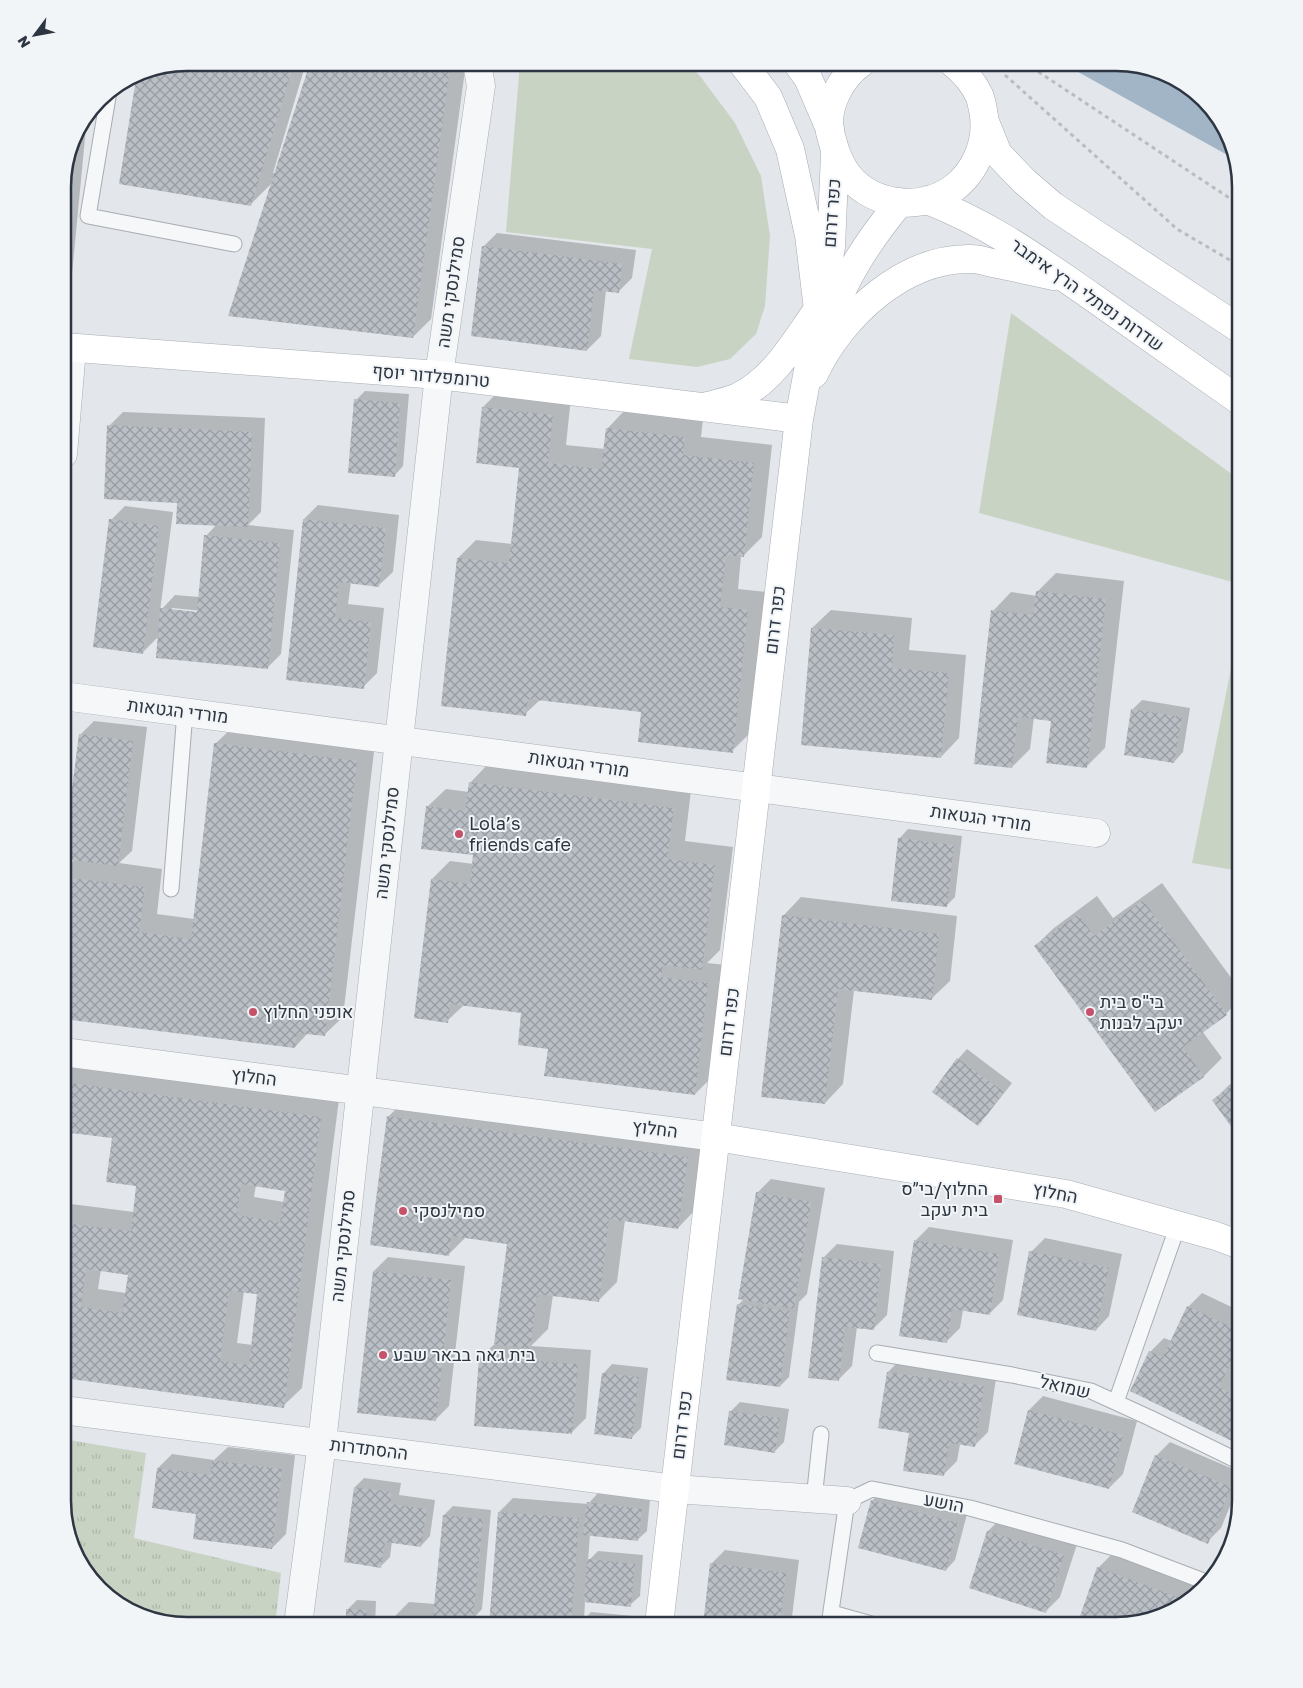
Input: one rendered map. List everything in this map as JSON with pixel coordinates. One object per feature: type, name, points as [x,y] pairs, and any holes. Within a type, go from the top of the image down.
[{"type":"street","name":"סמילנסקי משה","points":[[299,1617],[322,1443],[438,375],[481,86],[479,71]]},
{"type":"street","points":[[702,408],[738,397],[761,382],[782,360],[818,309],[809,235],[790,149],[768,97],[748,71]]},
{"type":"street","points":[[803,71],[808,78],[846,173],[861,187],[880,198],[914,203],[951,190],[970,172],[982,148],[985,122]]},
{"type":"street","name":"כפר דרום","points":[[660,1617],[799,419],[830,247],[832,106],[840,85],[852,71]]},
{"type":"street","points":[[962,71],[980,96],[985,122],[998,154],[1024,181],[1053,206],[1232,324]]},
{"type":"street","name":"שדרות נפתלי הרץ אימבר","points":[[927,200],[982,224],[1023,248],[1232,395]]},
{"type":"street","name":"כפר דרום","points":[[799,419],[835,303],[870,240],[900,202]]},
{"type":"street","points":[[810,382],[821,358],[836,335],[856,313],[881,291],[906,275],[940,263],[972,259],[1064,278]]},
{"type":"street","name":"טרומפלדור יוסף","points":[[71,348],[438,375],[799,419]]},
{"type":"street","name":"מורדי הגטאות","points":[[71,697],[1096,833]]},
{"type":"street","name":"החלוץ","points":[[71,1053],[716,1137],[1066,1194],[1232,1242]]},
{"type":"street","name":"ההסתדרות","points":[[71,1411],[675,1489]]},
{"type":"street","name":"הושע","points":[[675,1489],[846,1501]]},
{"type":"lane","points":[[107,103],[88,216],[234,244]]},
{"type":"lane","points":[[171,889],[186,712]]},
{"type":"lane","points":[[1116,1402],[1178,1225]]},
{"type":"lane","name":"שמואל","points":[[877,1353],[1029,1378],[1091,1392],[1116,1402],[1232,1458]]},
{"type":"lane","points":[[814,1499],[821,1434]]},
{"type":"lane","name":"הושע","points":[[846,1501],[872,1489],[970,1508],[1122,1550],[1200,1580]]},
{"type":"lane","points":[[830,1617],[846,1501]]},
{"type":"path","points":[[1000,71],[1177,229],[1232,261]]},
{"type":"path","points":[[1037,71],[1232,200]]},
{"type":"green space","points":[[519,71],[695,71],[735,123],[761,176],[770,236],[765,306],[756,334],[730,359],[697,367],[629,359],[652,249],[506,232]]},
{"type":"green space","points":[[1011,313],[1232,474],[1232,582],[979,513]]},
{"type":"green space","points":[[1232,664],[1232,870],[1192,863]]},
{"type":"green space","points":[[71,1440],[146,1453],[134,1538],[281,1573],[276,1617],[172,1616],[157,1613],[129,1601],[100,1577],[83,1552],[77,1538],[71,1501]]},
{"type":"water","points":[[1076,71],[1123,71],[1138,73],[1153,77],[1174,87],[1203,111],[1220,136],[1227,155]]},
{"type":"building","points":[[180,71],[292,71],[251,206],[119,184],[135,83],[150,77]]},
{"type":"building","points":[[307,71],[450,71],[413,338],[228,316]]},
{"type":"building","points":[[482,246],[622,264],[619,293],[594,290],[587,351],[471,336]]},
{"type":"building","points":[[354,399],[400,403],[395,477],[348,473]]},
{"type":"building","points":[[482,407],[553,415],[548,463],[601,469],[606,428],[685,437],[683,455],[754,463],[744,557],[726,555],[720,607],[748,610],[733,753],[638,742],[641,712],[528,699],[526,716],[441,706],[457,558],[509,563],[519,468],[476,463]]},
{"type":"building","points":[[107,425],[252,432],[248,527],[176,524],[177,503],[104,499]]},
{"type":"building","points":[[109,519],[159,526],[143,654],[93,647]]},
{"type":"building","points":[[303,519],[386,528],[379,587],[339,582],[335,618],[371,622],[364,689],[286,680]]},
{"type":"building","points":[[204,535],[280,543],[268,669],[156,658],[160,608],[197,612]]},
{"type":"building","points":[[1036,591],[1106,599],[1087,768],[1046,763],[1051,721],[1018,717],[1012,768],[974,764],[991,610],[1033,615]]},
{"type":"building","points":[[811,628],[894,635],[892,668],[949,673],[941,758],[801,745]]},
{"type":"building","points":[[1131,709],[1182,717],[1174,763],[1124,755]]},
{"type":"building","points":[[79,734],[133,741],[118,866],[71,860],[71,796]]},
{"type":"building","points":[[214,743],[357,761],[325,1036],[297,1033],[295,1048],[71,1020],[71,878],[145,887],[139,932],[191,939]]},
{"type":"building","points":[[469,782],[674,808],[667,859],[715,865],[702,970],[663,965],[661,977],[708,983],[695,1095],[544,1076],[548,1049],[518,1045],[521,1013],[450,1004],[448,1023],[414,1018],[431,879],[470,884],[473,855],[421,849],[426,806],[465,811]]},
{"type":"building","points":[[898,838],[954,845],[947,907],[891,901]]},
{"type":"building","points":[[1143,900],[1227,1015],[1183,1047],[1204,1077],[1155,1112],[1034,946],[1078,914],[1094,936]]},
{"type":"building","points":[[782,915],[939,934],[932,1000],[838,989],[825,1104],[761,1097]]},
{"type":"building","points":[[957,1058],[1004,1092],[978,1126],[932,1092]]},
{"type":"building","points":[[71,1083],[321,1117],[284,1408],[71,1379],[71,1224],[131,1231],[136,1186],[106,1182],[112,1138],[71,1133]],"holes":[[[241,1184],[285,1191],[280,1222],[237,1215]],[[86,1269],[128,1275],[122,1313],[81,1307]],[[229,1291],[257,1294],[249,1365],[220,1361]]]},
{"type":"building","points":[[1232,1085],[1232,1128],[1212,1100]]},
{"type":"building","points":[[387,1116],[688,1157],[678,1229],[609,1219],[599,1302],[537,1294],[530,1349],[494,1344],[507,1244],[451,1236],[449,1256],[370,1245]]},
{"type":"building","points":[[756,1192],[811,1202],[794,1309],[738,1299]]},
{"type":"building","points":[[914,1240],[999,1254],[990,1315],[952,1309],[947,1343],[899,1336]]},
{"type":"building","points":[[1029,1251],[1109,1268],[1096,1331],[1017,1315]]},
{"type":"building","points":[[822,1257],[881,1264],[874,1330],[845,1327],[839,1381],[808,1378]]},
{"type":"building","points":[[373,1271],[451,1280],[436,1421],[357,1413]]},
{"type":"building","points":[[737,1304],[790,1311],[780,1387],[726,1380]]},
{"type":"building","points":[[1187,1306],[1232,1327],[1232,1360],[1219,1387],[1232,1393],[1232,1441],[1130,1391],[1149,1351],[1163,1357]]},
{"type":"building","points":[[479,1357],[578,1364],[572,1434],[474,1426]]},
{"type":"building","points":[[887,1372],[984,1386],[975,1447],[949,1443],[944,1476],[903,1471],[909,1433],[878,1428]]},
{"type":"building","points":[[602,1373],[639,1377],[632,1439],[594,1434]]},
{"type":"building","points":[[1028,1410],[1123,1435],[1109,1489],[1014,1464]]},
{"type":"building","points":[[729,1411],[780,1418],[775,1453],[724,1445]]},
{"type":"building","points":[[1155,1455],[1231,1487],[1208,1544],[1132,1512]]},
{"type":"building","points":[[212,1460],[282,1469],[272,1549],[193,1539],[196,1514],[152,1508],[157,1468],[210,1475]]},
{"type":"building","points":[[354,1487],[392,1492],[390,1504],[427,1509],[421,1547],[385,1542],[381,1568],[344,1562]]},
{"type":"building","points":[[871,1500],[958,1523],[946,1571],[858,1548]]},
{"type":"building","points":[[587,1502],[642,1509],[638,1541],[583,1535]]},
{"type":"building","points":[[498,1512],[579,1518],[572,1617],[490,1617]]},
{"type":"building","points":[[443,1515],[483,1519],[473,1617],[433,1616]]},
{"type":"building","points":[[987,1531],[1064,1555],[1046,1613],[969,1588]]},
{"type":"building","points":[[587,1559],[635,1564],[631,1607],[584,1602]]},
{"type":"building","points":[[710,1563],[786,1573],[781,1617],[704,1617]]},
{"type":"building","points":[[1097,1567],[1179,1598],[1153,1611],[1131,1616],[1080,1617]]},
{"type":"building","points":[[346,1609],[367,1610],[367,1617],[346,1617]]},
{"type":"place","name":"Lola’s friends cafe","points":[[459,834]]},
{"type":"place","name":"אופני החלוץ","points":[[253,1012]]},
{"type":"place","name":"בי\"ס בית יעקב לבנות","points":[[1090,1012]]},
{"type":"place","name":"החלוץ/בי״ס בית יעקב","points":[[998,1199]]},
{"type":"place","name":"סמילנסקי","points":[[403,1211]]},
{"type":"place","name":"בית גאה בבאר שבע","points":[[383,1355]]}]
